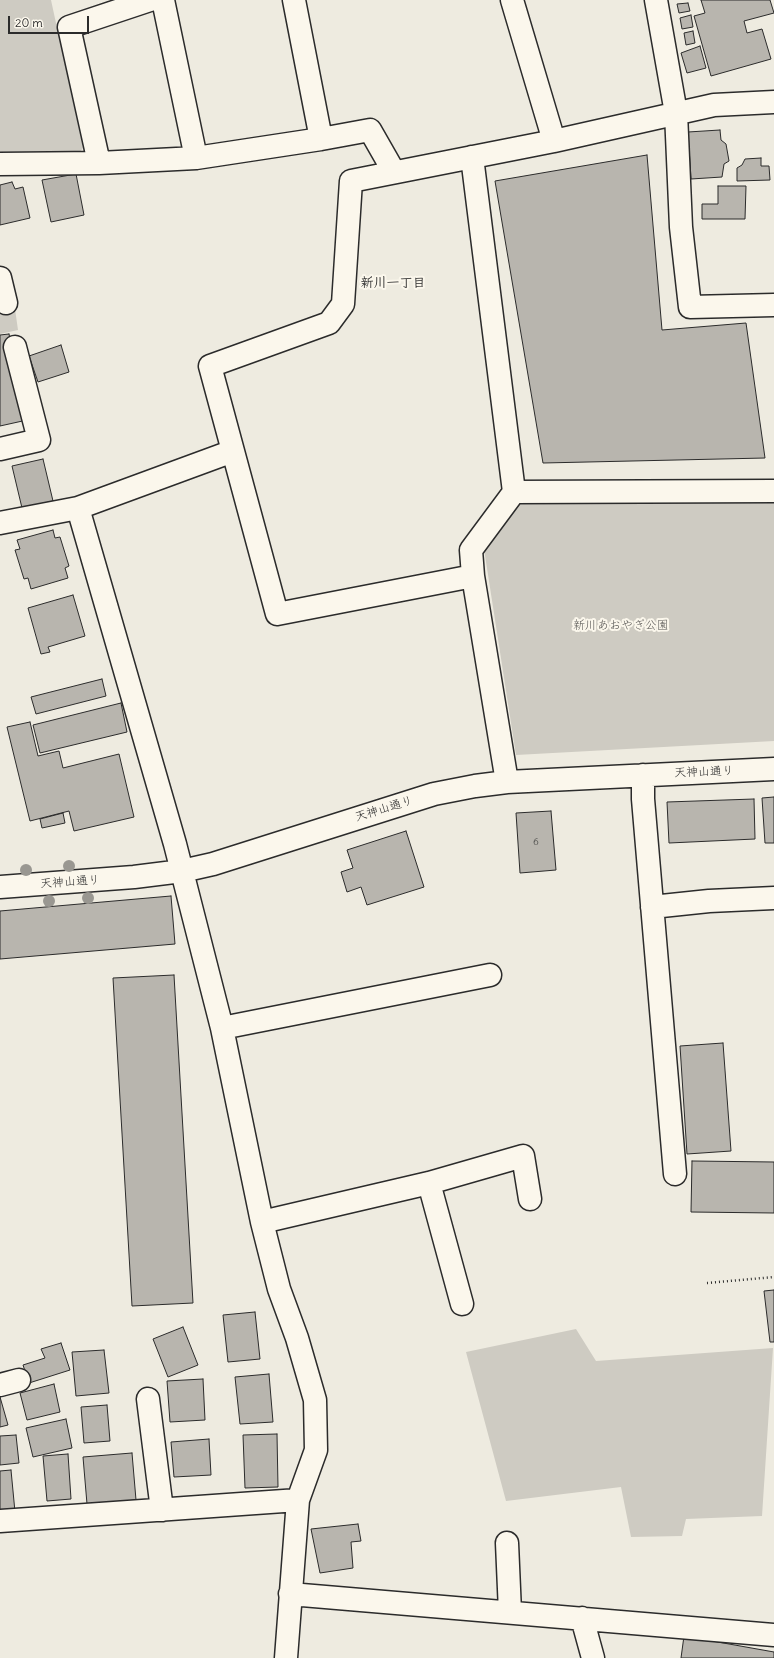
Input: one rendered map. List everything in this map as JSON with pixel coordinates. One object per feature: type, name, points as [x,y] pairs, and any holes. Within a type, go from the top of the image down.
[{"type":"street","points":[[99,163],[69,27],[150,0]]},
{"type":"street","points":[[163,0],[196,158]]},
{"type":"street","points":[[294,0],[321,139]]},
{"type":"street","points":[[512,0],[554,141]]},
{"type":"street","points":[[656,0],[676,113],[681,228],[690,307],[774,305]]},
{"type":"street","points":[[473,576],[277,614],[210,366],[329,323],[344,304],[351,181],[554,141],[714,104],[774,102]]},
{"type":"street","points":[[0,164],[99,163],[196,158],[370,130],[394,172]]},
{"type":"street","points":[[472,157],[514,492],[471,550],[473,576],[507,782]]},
{"type":"street","points":[[0,278],[6,303]]},
{"type":"street","points":[[0,449],[39,440],[15,347]]},
{"type":"street","points":[[0,523],[78,508],[233,451]]},
{"type":"street","points":[[514,492],[774,491]]},
{"type":"street","points":[[78,508],[182,871],[222,1028],[262,1222],[279,1289],[297,1338],[315,1400],[316,1450],[298,1500],[286,1658]]},
{"type":"street","name":"天神山通り","points":[[0,887],[134,877],[182,871],[213,864],[434,794],[475,786],[507,782],[774,769]]},
{"type":"street","points":[[643,775],[643,799],[675,1174]]},
{"type":"street","points":[[652,907],[709,901],[774,898]]},
{"type":"street","points":[[222,1028],[490,975]]},
{"type":"street","points":[[262,1222],[429,1183],[523,1156],[530,1199]]},
{"type":"street","points":[[429,1183],[462,1304]]},
{"type":"street","points":[[148,1398],[162,1510]]},
{"type":"street","points":[[0,1521],[298,1500]]},
{"type":"street","points":[[507,1543],[510,1612]]},
{"type":"street","points":[[290,1594],[774,1635]]},
{"type":"street","points":[[582,1618],[593,1658]]},
{"type":"path","points":[[707,1283],[774,1277]]},
{"type":"green space","points":[[0,0],[51,0],[83,148],[78,155],[0,158]]},
{"type":"green space","points":[[15,309],[18,330],[0,334],[0,310]]},
{"type":"green space","name":"新川あおやぎ公園","points":[[774,500],[774,741],[516,755],[484,549],[521,503]]},
{"type":"green space","points":[[576,1329],[596,1361],[773,1348],[762,1516],[686,1519],[682,1536],[631,1537],[621,1487],[506,1501],[466,1352]]},
{"type":"building","points":[[701,0],[770,0],[774,13],[744,21],[747,33],[762,29],[771,59],[711,76],[694,16],[705,13]]},
{"type":"building","points":[[688,3],[690,11],[679,13],[677,4]]},
{"type":"building","points":[[691,15],[693,27],[682,29],[680,18]]},
{"type":"building","points":[[693,31],[695,43],[686,45],[684,33]]},
{"type":"building","points":[[700,46],[706,68],[687,73],[681,53]]},
{"type":"building","points":[[720,130],[721,140],[726,144],[729,161],[724,164],[722,177],[691,179],[688,132]]},
{"type":"building","points":[[647,155],[662,330],[746,323],[765,458],[543,463],[495,181]]},
{"type":"building","points":[[761,158],[761,166],[769,166],[770,180],[737,181],[737,168],[742,165],[745,159]]},
{"type":"building","points":[[76,174],[84,215],[51,222],[42,180]]},
{"type":"building","points":[[12,182],[15,189],[23,187],[30,218],[0,225],[0,185]]},
{"type":"building","points":[[718,186],[746,186],[745,219],[702,219],[702,204],[718,204]]},
{"type":"building","points":[[9,334],[27,420],[0,426],[0,335]]},
{"type":"building","points":[[61,345],[69,372],[38,382],[29,356]]},
{"type":"building","points":[[43,459],[53,501],[22,508],[12,466]]},
{"type":"building","points":[[53,530],[55,538],[60,537],[69,566],[65,568],[68,578],[31,589],[28,578],[24,579],[15,550],[20,549],[17,540]]},
{"type":"building","points":[[73,595],[85,636],[48,647],[50,652],[41,654],[28,608]]},
{"type":"building","points":[[102,679],[106,696],[36,714],[31,697]]},
{"type":"building","points":[[121,703],[127,732],[40,753],[33,725]]},
{"type":"building","points":[[30,722],[38,756],[59,751],[63,768],[119,754],[134,817],[74,831],[69,811],[30,821],[7,727]]},
{"type":"building","points":[[774,797],[774,843],[765,843],[762,798]]},
{"type":"building","points":[[754,799],[755,839],[669,843],[667,802]]},
{"type":"building","points":[[551,811],[556,870],[520,873],[516,813]]},
{"type":"building","points":[[63,813],[65,823],[42,828],[40,819]]},
{"type":"building","points":[[406,831],[424,887],[367,905],[361,887],[347,892],[341,872],[353,868],[347,850]]},
{"type":"building","points":[[171,896],[175,944],[0,959],[0,911]]},
{"type":"building","points":[[174,975],[193,1303],[132,1306],[113,978]]},
{"type":"building","points":[[723,1043],[731,1151],[687,1154],[680,1046]]},
{"type":"building","points":[[692,1161],[774,1162],[774,1213],[691,1212]]},
{"type":"building","points":[[774,1290],[774,1342],[770,1342],[764,1291]]},
{"type":"building","points":[[255,1312],[260,1359],[228,1362],[223,1315]]},
{"type":"building","points":[[183,1327],[198,1365],[168,1377],[153,1339]]},
{"type":"building","points":[[61,1343],[70,1370],[29,1383],[23,1365],[45,1358],[41,1349]]},
{"type":"building","points":[[104,1350],[109,1393],[76,1396],[72,1352]]},
{"type":"building","points":[[269,1374],[273,1422],[240,1424],[235,1377]]},
{"type":"building","points":[[203,1379],[205,1420],[170,1422],[167,1381]]},
{"type":"building","points":[[54,1384],[60,1412],[27,1420],[20,1393]]},
{"type":"building","points":[[0,1397],[8,1425],[0,1427]]},
{"type":"building","points":[[107,1405],[110,1441],[84,1443],[81,1407]]},
{"type":"building","points":[[66,1419],[72,1448],[33,1457],[26,1428]]},
{"type":"building","points":[[277,1434],[278,1487],[245,1488],[243,1435]]},
{"type":"building","points":[[16,1435],[19,1463],[0,1465],[0,1436]]},
{"type":"building","points":[[209,1439],[211,1475],[174,1477],[171,1442]]},
{"type":"building","points":[[132,1453],[136,1500],[87,1504],[83,1457]]},
{"type":"building","points":[[68,1454],[71,1499],[47,1501],[43,1456]]},
{"type":"building","points":[[11,1470],[15,1512],[0,1513],[0,1471]]},
{"type":"building","points":[[358,1524],[361,1541],[351,1542],[353,1568],[320,1573],[311,1529]]},
{"type":"building","points":[[684,1636],[774,1652],[774,1658],[681,1658]]},
{"type":"district","name":"新川一丁目","points":[[393,283]]}]
